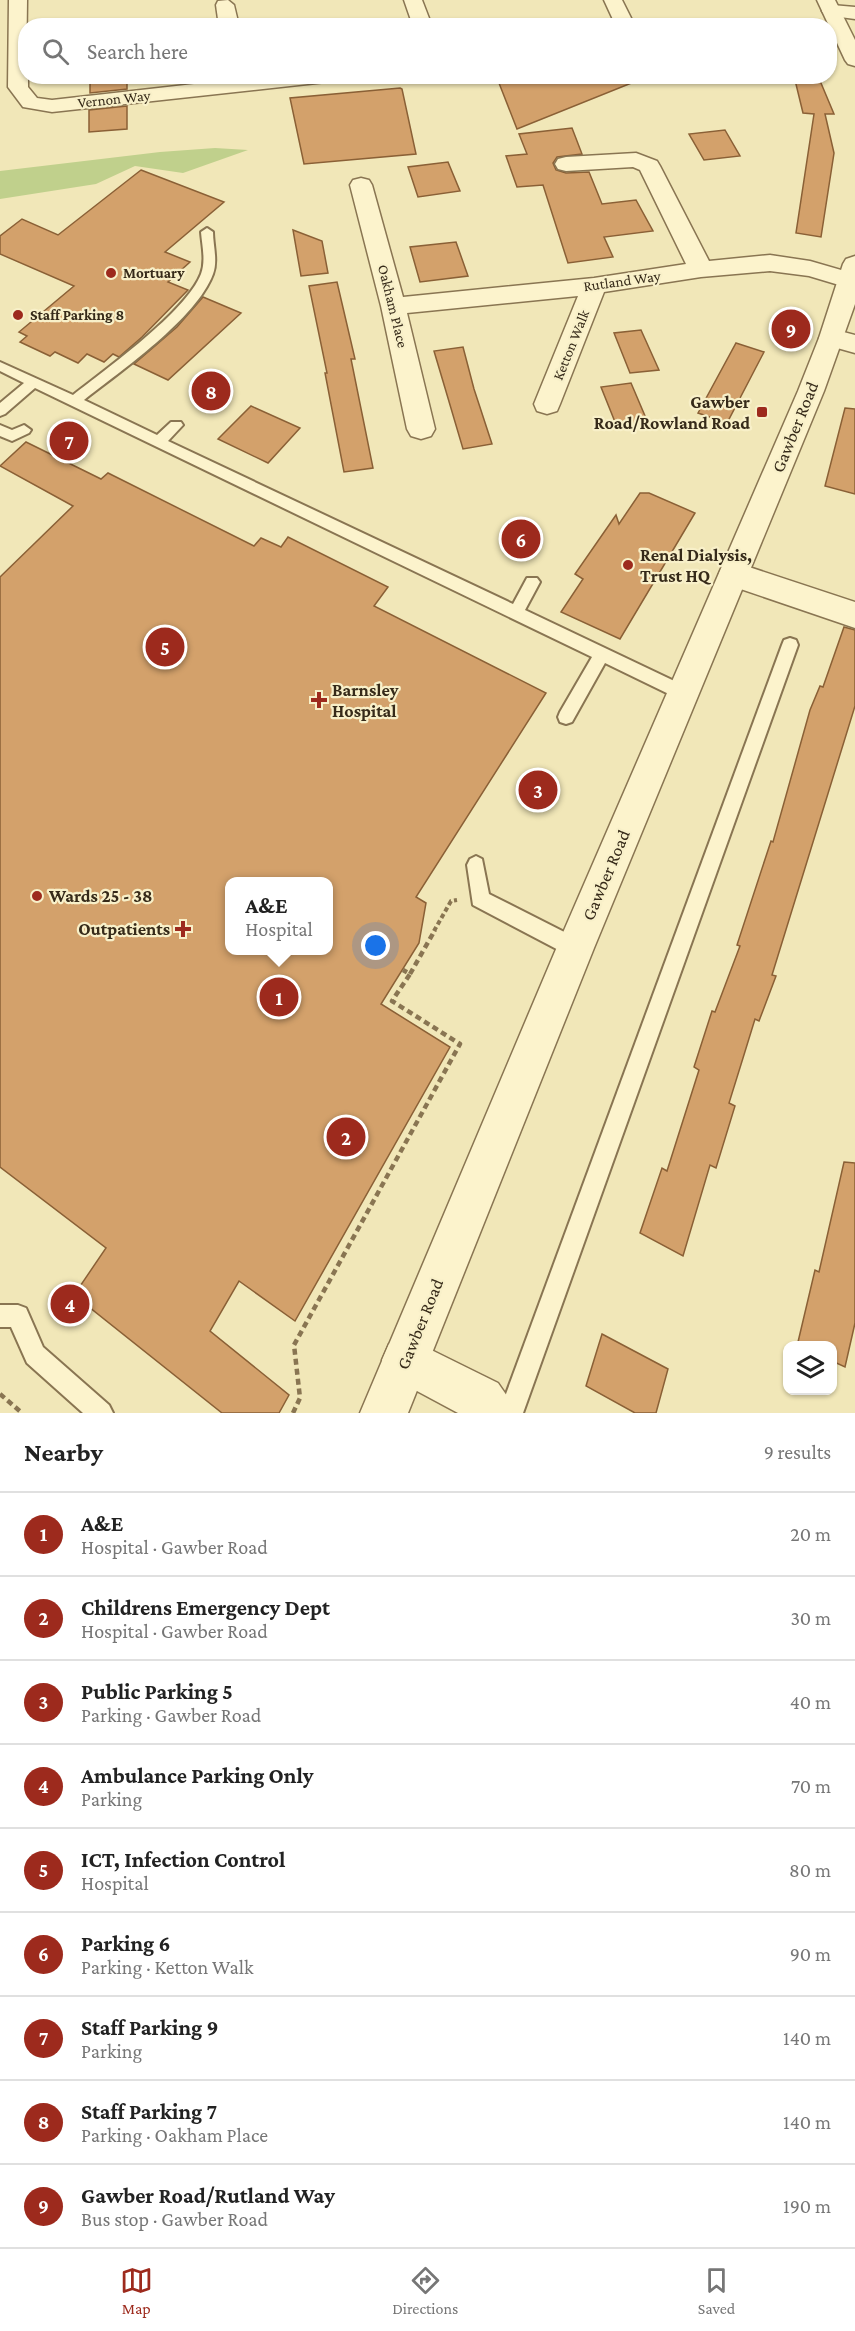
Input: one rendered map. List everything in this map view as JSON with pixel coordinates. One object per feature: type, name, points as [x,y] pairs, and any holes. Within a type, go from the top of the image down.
[{"type":"street","points":[[413,0],[420,18]]},
{"type":"street","points":[[613,0],[622,18]]},
{"type":"street","points":[[225,5],[227,18]]},
{"type":"street","points":[[829,5],[855,13]]},
{"type":"street","name":"Vernon Way","points":[[18,18],[18,87],[30,103],[52,106],[217,84]]},
{"type":"street","points":[[837,22],[855,60]]},
{"type":"street","points":[[566,164],[636,160],[649,166],[701,269]]},
{"type":"street","name":"Oakham Place","points":[[362,185],[421,429]]},
{"type":"street","name":"Rutland Way","points":[[393,306],[594,286],[701,269],[770,263],[852,272]]},
{"type":"street","name":"Gawber Road","points":[[384,1413],[575,948],[683,693],[734,574],[843,341],[852,272]]},
{"type":"street","name":"Ketton Walk","points":[[547,404],[594,286]]},
{"type":"street","points":[[734,574],[855,615]]},
{"type":"street","points":[[405,1360],[481,1400],[490,1413]]},
{"type":"lane","points":[[74,401],[145,343],[196,294],[208,272],[207,232]]},
{"type":"lane","points":[[0,366],[683,693]]},
{"type":"lane","points":[[0,411],[33,382]]},
{"type":"lane","points":[[158,442],[176,425]]},
{"type":"lane","points":[[0,448],[12,432]]},
{"type":"lane","points":[[516,612],[532,582]]},
{"type":"lane","points":[[511,1413],[790,645]]},
{"type":"lane","points":[[566,717],[602,654]]},
{"type":"lane","points":[[476,865],[480,899],[575,948]]},
{"type":"lane","points":[[0,1316],[18,1316],[35,1355],[101,1413]]},
{"type":"path","points":[[293,1413],[300,1398],[294,1345],[460,1044],[392,1001],[452,901],[480,899]]},
{"type":"path","points":[[403,970],[410,974]]},
{"type":"path","points":[[0,1394],[22,1413]]},
{"type":"green space","points":[[215,148],[248,150],[183,173],[135,166],[96,184],[0,199],[0,171],[160,152]]},
{"type":"building","points":[[90,84],[127,84],[127,89],[90,93]]},
{"type":"building","points":[[499,84],[629,84],[517,129]]},
{"type":"building","points":[[796,84],[821,84],[834,114],[825,114],[834,153],[821,237],[796,233],[814,114],[803,113]]},
{"type":"building","points":[[400,88],[416,154],[304,164],[290,98]]},
{"type":"building","points":[[127,106],[127,129],[89,132],[89,110]]},
{"type":"building","points":[[572,128],[582,154],[557,157],[553,163],[556,170],[566,173],[589,172],[602,204],[636,200],[653,231],[604,237],[613,257],[568,263],[543,185],[517,187],[506,156],[527,154],[519,134]]},
{"type":"building","points":[[725,130],[740,156],[704,160],[689,134]]},
{"type":"building","points":[[448,162],[460,191],[418,197],[408,167]]},
{"type":"building","name":"Mortuary","points":[[141,170],[224,202],[165,252],[190,262],[168,282],[188,290],[119,357],[113,354],[104,362],[87,354],[78,363],[55,352],[50,356],[20,342],[27,336],[19,332],[74,286],[0,254],[0,236],[22,219],[58,235]]},
{"type":"building","points":[[293,230],[322,241],[328,273],[301,276]]},
{"type":"building","points":[[456,242],[468,276],[420,282],[410,247]]},
{"type":"building","points":[[337,282],[355,359],[351,359],[373,468],[344,472],[309,286]]},
{"type":"building","points":[[203,297],[241,313],[168,380],[134,364],[177,327]]},
{"type":"building","points":[[641,330],[659,370],[630,373],[614,333]]},
{"type":"building","points":[[736,343],[764,352],[727,423],[698,413]]},
{"type":"building","points":[[463,347],[492,444],[463,449],[434,351]]},
{"type":"building","points":[[631,383],[648,423],[617,427],[601,387]]},
{"type":"building","points":[[251,406],[300,428],[268,463],[218,439]]},
{"type":"building","points":[[845,408],[855,409],[855,494],[825,486]]},
{"type":"building","points":[[26,442],[101,479],[108,473],[254,546],[261,538],[281,547],[288,537],[388,587],[374,606],[546,693],[416,897],[426,903],[419,943],[381,1004],[450,1047],[295,1321],[239,1281],[210,1331],[289,1395],[279,1413],[222,1413],[74,1295],[106,1248],[0,1167],[0,577],[73,506],[0,466]]},
{"type":"building","name":"Renal Dialysis, Trust HQ","points":[[640,493],[649,493],[695,513],[620,639],[561,612],[583,579],[575,574],[616,515],[619,524]]},
{"type":"building","points":[[844,627],[855,630],[855,706],[772,975],[776,976],[759,1021],[755,1019],[729,1103],[735,1106],[716,1168],[710,1165],[683,1256],[640,1233],[662,1168],[667,1171],[699,1070],[694,1067],[712,1011],[715,1012],[740,946],[737,945],[771,841],[773,842],[810,710],[820,686],[823,687]]},
{"type":"building","points":[[844,1162],[855,1163],[855,1323],[845,1367],[837,1363],[837,1341],[798,1341],[815,1270],[819,1272]]},
{"type":"building","points":[[602,1334],[668,1369],[656,1413],[635,1413],[586,1386]]},
{"type":"place","name":"Mortuary","points":[[111,273]]},
{"type":"place","name":"Staff Parking 8","points":[[18,315]]},
{"type":"place","name":"Gawber Road/Rutland Way","points":[[791,329]]},
{"type":"place","name":"Staff Parking 7","points":[[211,391]]},
{"type":"place","name":"Gawber Road/Rowland Road","points":[[762,412]]},
{"type":"place","name":"Staff Parking 9","points":[[69,441]]},
{"type":"place","name":"Parking 6","points":[[521,539]]},
{"type":"place","name":"Renal Dialysis, Trust HQ","points":[[628,565]]},
{"type":"place","name":"ICT, Infection Control","points":[[165,647]]},
{"type":"place","name":"Barnsley Hospital","points":[[319,700]]},
{"type":"place","name":"Public Parking 5","points":[[538,790]]},
{"type":"place","name":"Wards 25 - 38","points":[[37,896]]},
{"type":"place","name":"Outpatients","points":[[183,929]]},
{"type":"place","name":"A&E","points":[[279,997]]},
{"type":"place","name":"Childrens Emergency Dept","points":[[346,1137]]},
{"type":"place","name":"Ambulance Parking Only","points":[[70,1304]]}]
